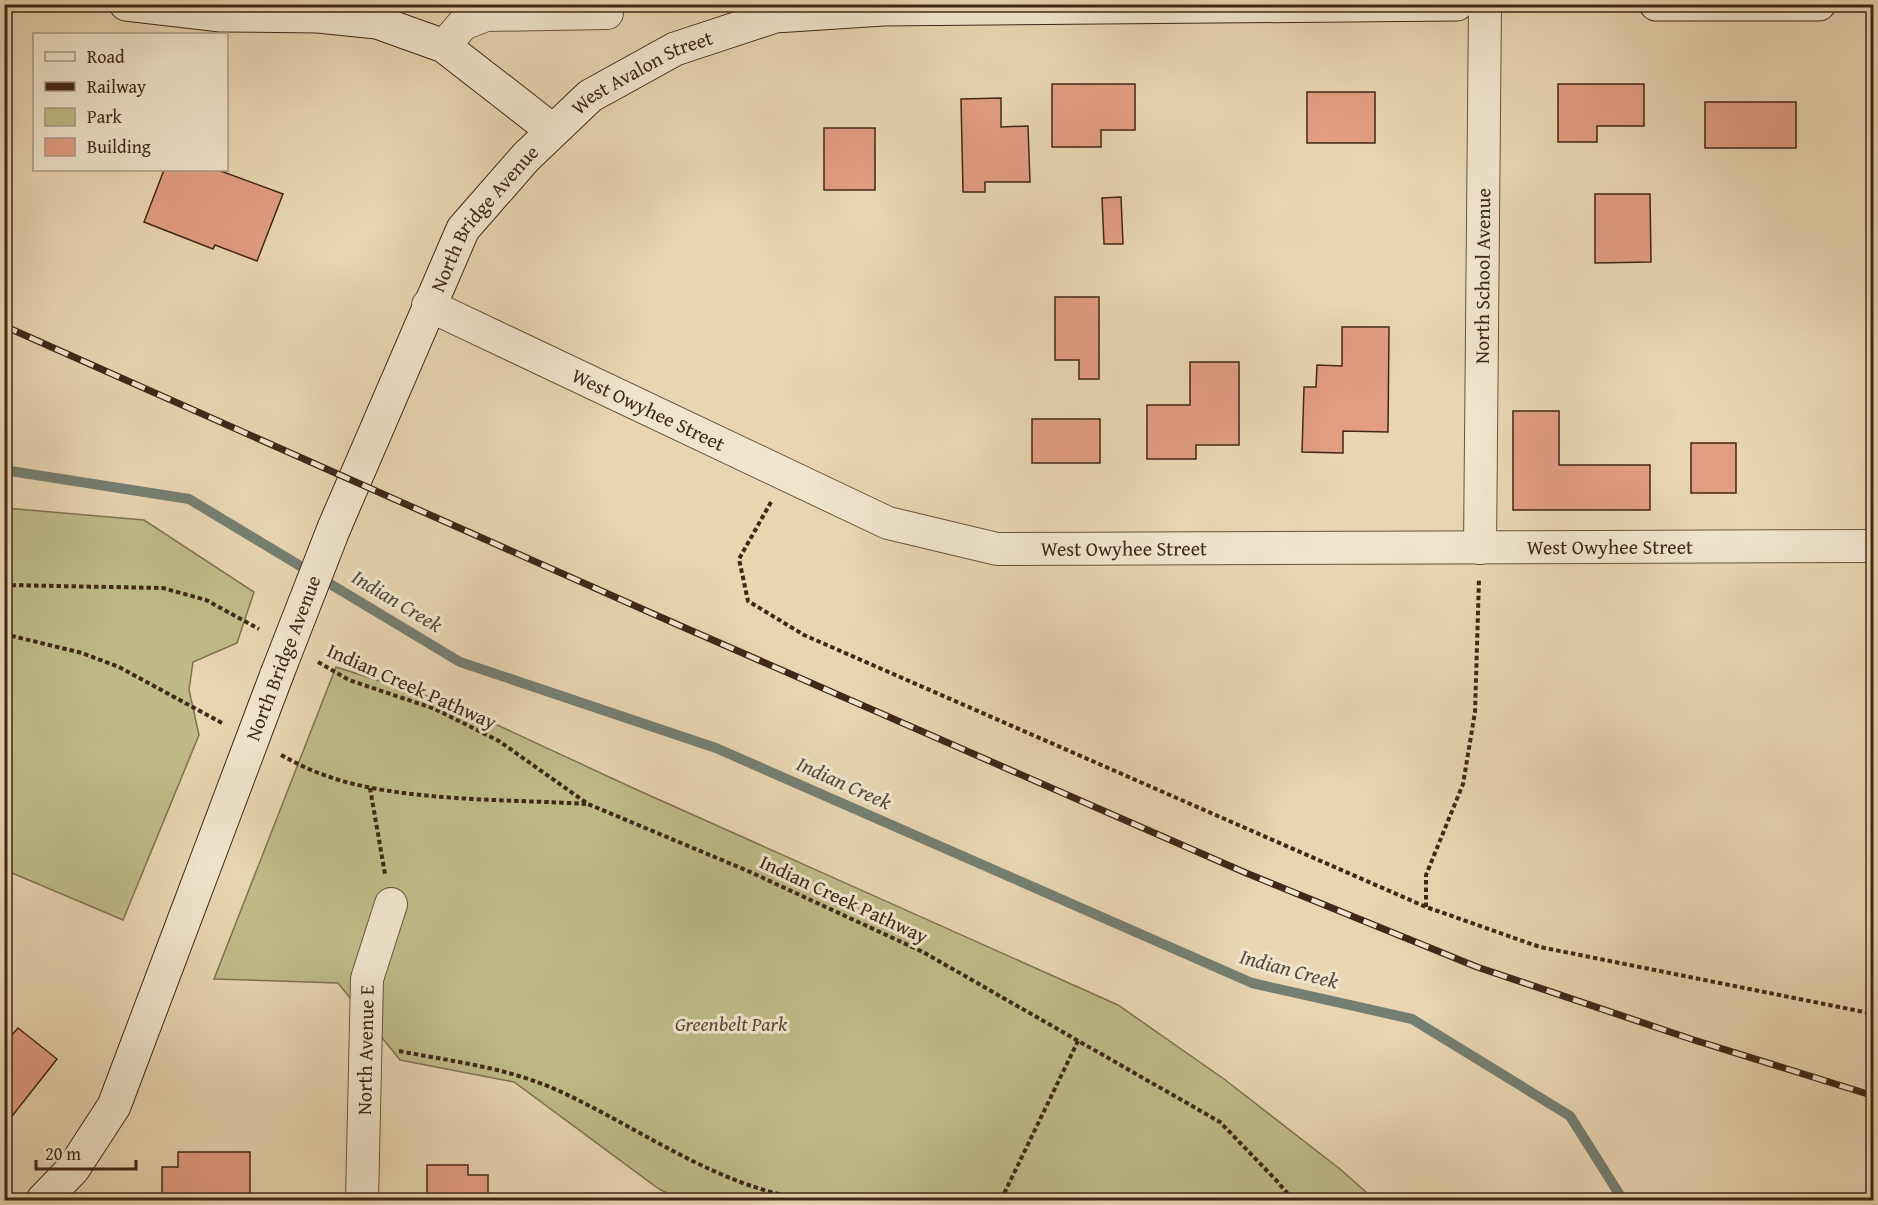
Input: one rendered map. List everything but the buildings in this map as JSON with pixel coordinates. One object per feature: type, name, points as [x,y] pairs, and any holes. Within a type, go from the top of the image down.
[{"type":"main road","points":[[126,4],[221,15],[318,16],[377,22],[444,46],[552,130]]},
{"type":"main road","name":"West Avalon Street","points":[[552,130],[590,96],[675,49],[776,16],[883,9],[1457,4]]},
{"type":"main road","points":[[1656,4],[1819,4]]},
{"type":"main road","name":"North Bridge Avenue","points":[[42,1200],[73,1169],[114,1106],[334,528],[428,305],[463,229],[552,130]]},
{"type":"street","name":"North School Avenue","points":[[1480,548],[1485,4]]},
{"type":"street","points":[[444,46],[463,24],[486,15],[607,13]]},
{"type":"street","name":"West Owyhee Street","points":[[428,305],[888,523],[997,549],[1874,546]]},
{"type":"street","name":"North Avenue E","points":[[362,1200],[367,980],[391,904]]},
{"type":"path","points":[[786,474],[739,559],[748,601],[804,635],[1426,907],[1540,947],[1874,1014]]},
{"type":"path","points":[[1426,907],[1426,875],[1463,784],[1475,712],[1480,548]]},
{"type":"path","points":[[4,585],[163,588],[207,600],[268,634]]},
{"type":"path","points":[[4,634],[82,653],[118,667],[228,726]]},
{"type":"path","name":"Indian Creek Pathway","points":[[309,657],[350,680],[435,709],[499,741],[588,804],[748,871],[922,952],[1220,1122],[1293,1200]]},
{"type":"path","name":"Indian Creek Pathway","points":[[281,755],[327,776],[370,788],[425,794],[588,804]]},
{"type":"path","points":[[370,788],[391,904]]},
{"type":"path","points":[[1002,1200],[1078,1041]]},
{"type":"path","points":[[366,1051],[396,1051],[516,1074],[552,1089],[688,1159],[770,1192],[813,1200]]},
{"type":"green space","points":[[5,508],[144,520],[254,592],[237,643],[193,662],[189,690],[199,735],[123,920],[5,870]]},
{"type":"green space","name":"Greenbelt Park","points":[[336,667],[452,704],[633,788],[1118,1005],[1224,1079],[1340,1169],[1375,1200],[681,1200],[659,1189],[514,1082],[400,1060],[338,983],[214,979]]},
{"type":"waterway","name":"Indian Creek","points":[[4,470],[189,499],[460,662],[716,748],[1252,983],[1412,1019],[1570,1116],[1623,1200]]},
{"type":"railway","points":[[4,326],[667,620],[1246,873],[1477,967],[1694,1040],[1874,1096]]}]
